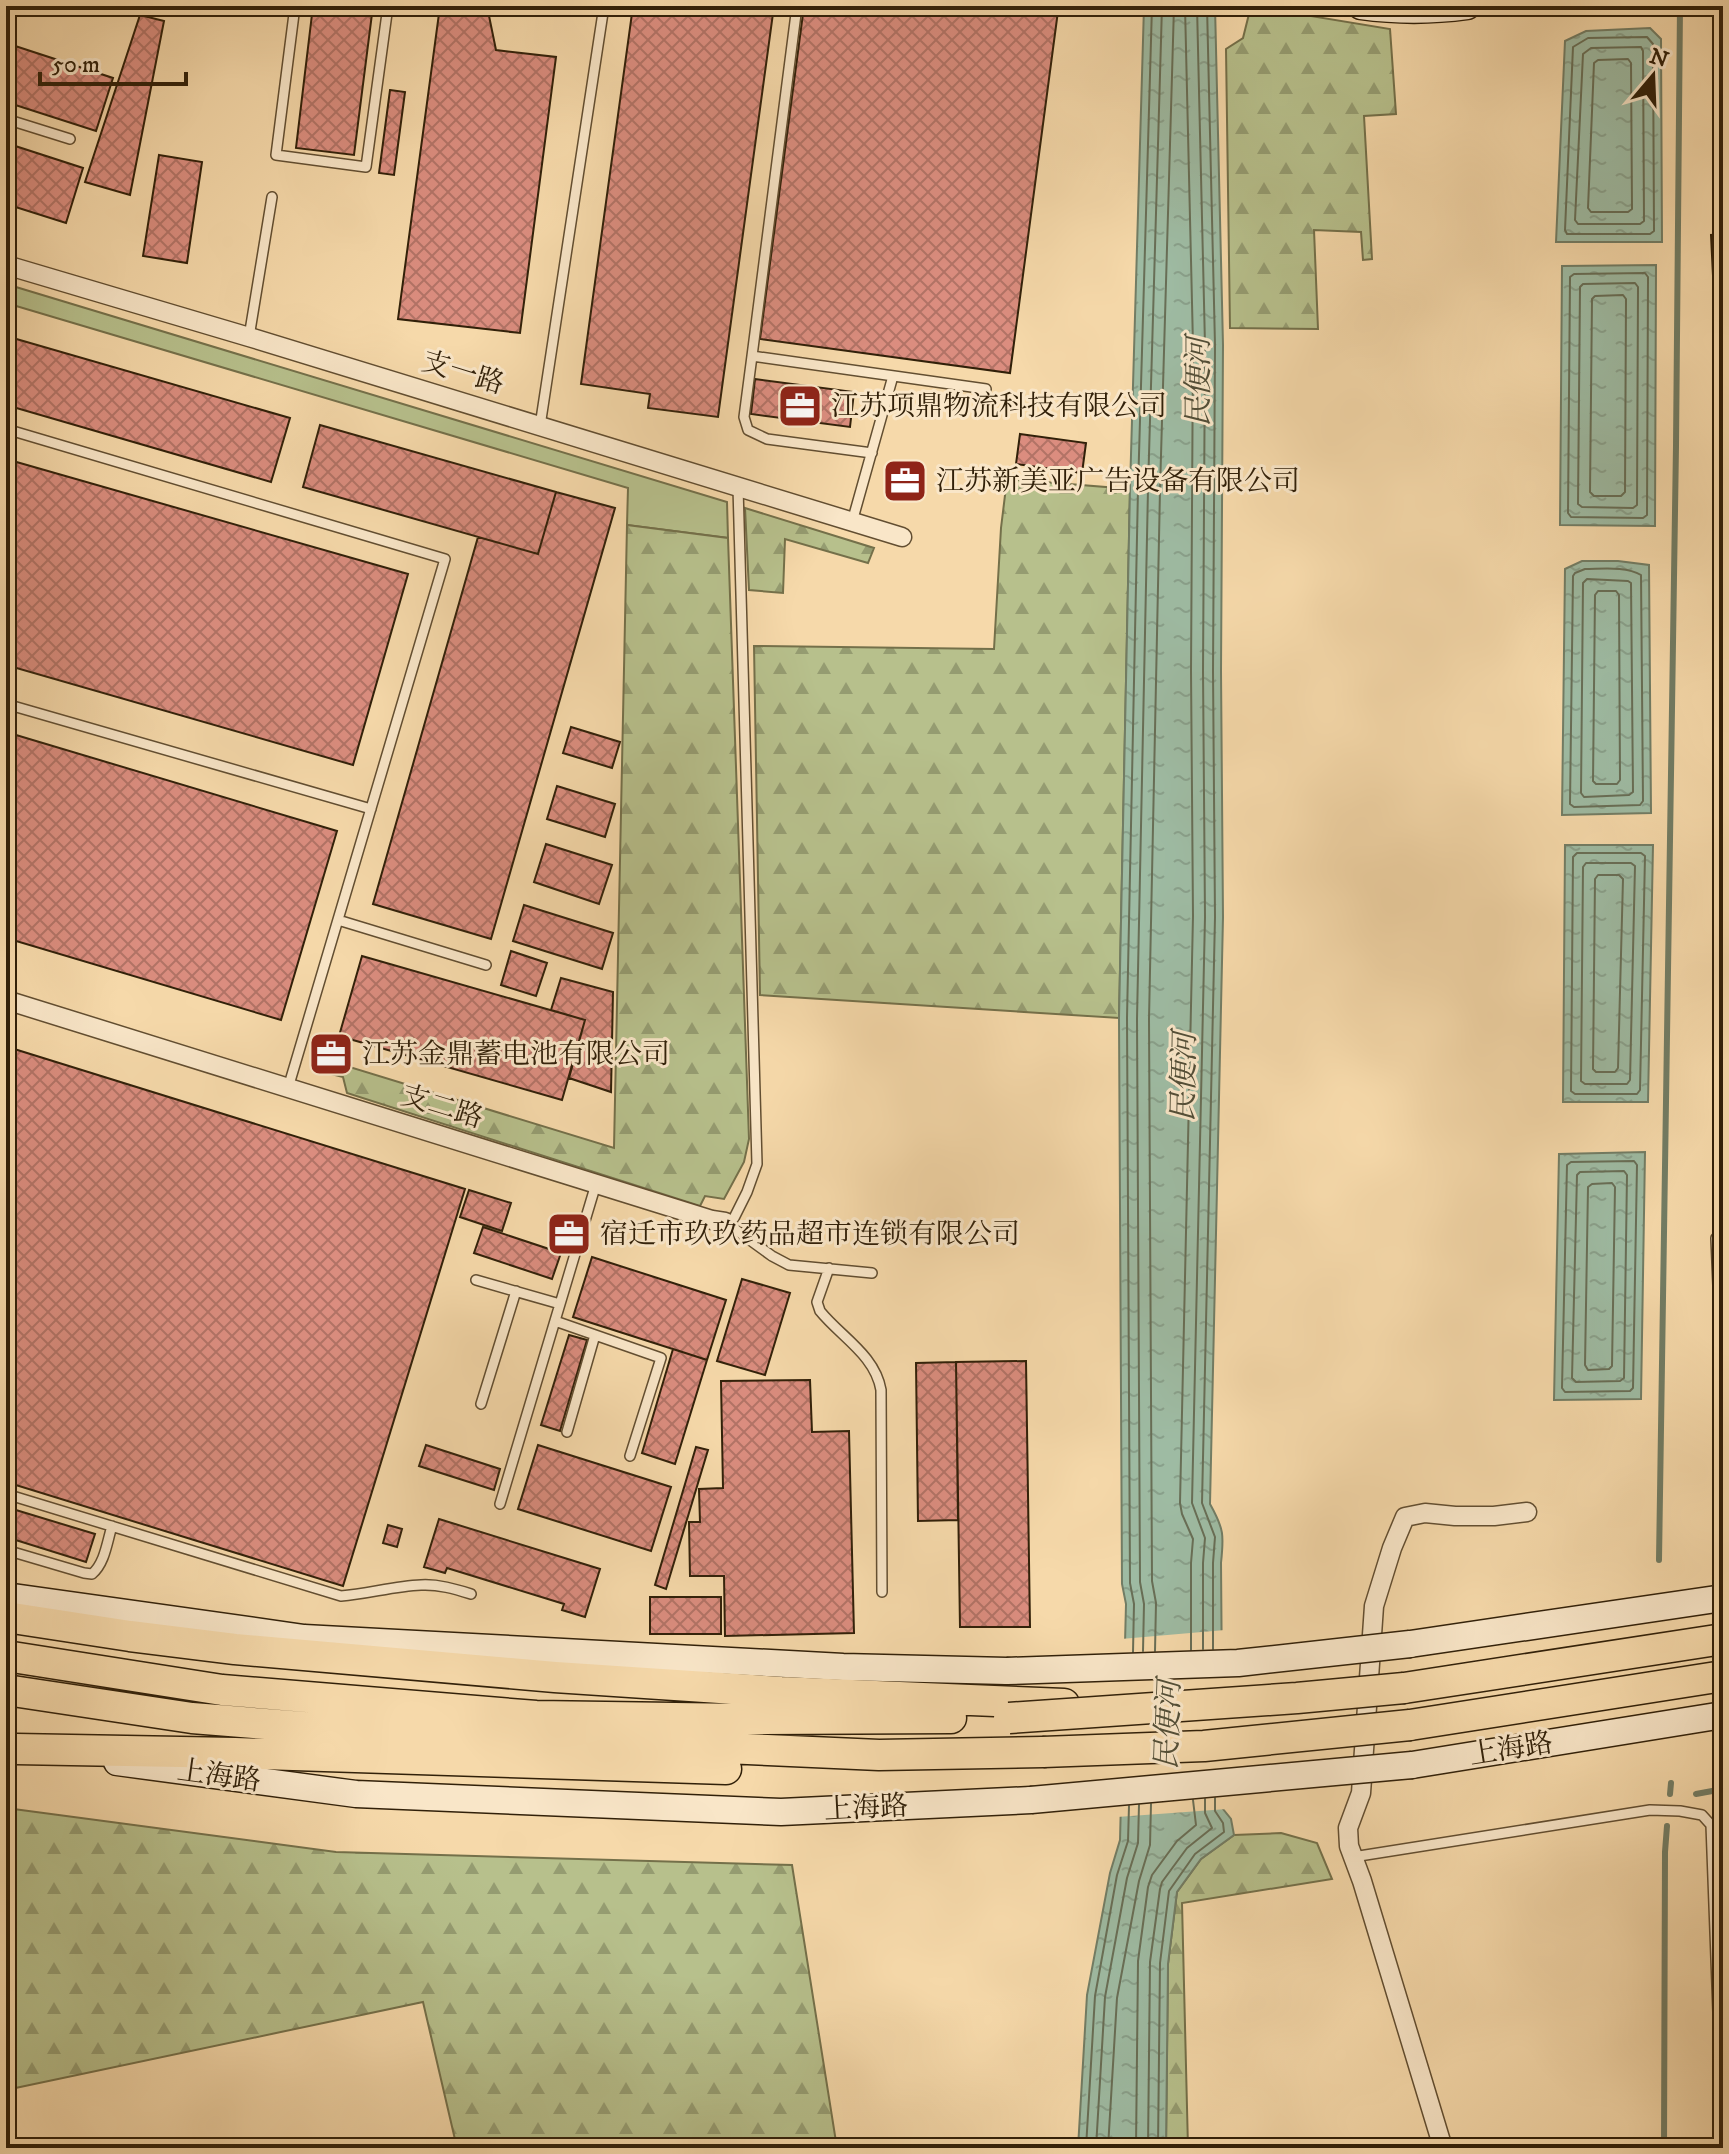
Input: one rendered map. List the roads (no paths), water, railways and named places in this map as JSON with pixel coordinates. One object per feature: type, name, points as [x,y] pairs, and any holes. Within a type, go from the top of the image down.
[{"type":"highway","points":[[6,1617],[235,1649],[555,1677],[1009,1710]]},
{"type":"highway","points":[[6,1656],[222,1690],[536,1716],[744,1719],[1156,1708],[1297,1698],[1404,1688],[1723,1639]]},
{"type":"highway","name":"上海路","points":[[6,1690],[192,1718],[290,1727],[879,1755],[1204,1746],[1410,1725],[1723,1676]]},
{"type":"highway","points":[[11,1748],[765,1770],[879,1755]]},
{"type":"main road","points":[[1361,6],[1389,10],[1439,10],[1467,6]]},
{"type":"main road","points":[[6,1596],[304,1638],[843,1667],[1007,1671],[1238,1663],[1410,1644],[1723,1598]]},
{"type":"main road","name":"上海路","points":[[11,1748],[356,1794],[781,1812],[1031,1800],[1412,1765],[1723,1715]]},
{"type":"street","name":"支一路","points":[[6,265],[902,537]]},
{"type":"street","name":"支二路","points":[[6,1000],[725,1222]]},
{"type":"street","points":[[1443,2148],[1349,1846],[1348,1828],[1361,1793],[1374,1606],[1405,1517],[1425,1513],[1494,1516],[1527,1512]]},
{"type":"lane","points":[[295,6],[276,155],[366,167],[388,6]]},
{"type":"lane","points":[[540,426],[604,6]]},
{"type":"lane","points":[[797,6],[744,417],[748,430],[767,439],[872,453]]},
{"type":"lane","points":[[6,119],[70,139]]},
{"type":"lane","points":[[249,337],[272,197]]},
{"type":"lane","points":[[752,356],[986,389]]},
{"type":"lane","points":[[852,522],[893,376]]},
{"type":"lane","points":[[6,429],[445,559],[288,1088]]},
{"type":"lane","points":[[725,1222],[734,1218],[757,1164],[738,487]]},
{"type":"lane","points":[[6,704],[371,809]]},
{"type":"lane","points":[[338,920],[486,965]]},
{"type":"lane","points":[[500,1504],[596,1184]]},
{"type":"lane","points":[[725,1222],[789,1265],[872,1273]]},
{"type":"lane","points":[[1716,1238],[1723,1404]]},
{"type":"lane","points":[[829,1268],[817,1302],[820,1311],[862,1354],[880,1379],[882,1592]]},
{"type":"lane","points":[[476,1280],[560,1304]]},
{"type":"lane","points":[[481,1404],[516,1291]]},
{"type":"lane","points":[[555,1321],[661,1358],[630,1456]]},
{"type":"lane","points":[[567,1432],[595,1335]]},
{"type":"lane","points":[[6,1494],[341,1596],[425,1584],[471,1594]]},
{"type":"lane","points":[[6,1550],[92,1574],[98,1569],[112,1526]]},
{"type":"lane","points":[[1353,1857],[1650,1810],[1702,1815],[1711,1825],[1721,2092]]},
{"type":"lane","points":[[1711,1825],[1723,1823]]},
{"type":"water","name":"民便河","points":[[1144,6],[1215,6],[1223,345],[1223,917],[1210,1504],[1223,1539],[1223,1809],[1231,1819],[1234,1835],[1201,1859],[1177,1892],[1168,1964],[1166,2148],[1078,2148],[1087,1995],[1110,1873],[1120,1840],[1126,1604],[1122,1584],[1119,1018]]},
{"type":"water","points":[[1650,28],[1661,39],[1662,242],[1556,242],[1565,41],[1586,31]]},
{"type":"water","points":[[1656,265],[1655,526],[1560,525],[1562,266]]},
{"type":"water","points":[[1582,561],[1649,565],[1651,813],[1562,815],[1565,569]]},
{"type":"water","points":[[1565,845],[1653,845],[1648,1102],[1563,1102]]},
{"type":"water","points":[[1645,1152],[1641,1399],[1554,1400],[1559,1154]]},
{"type":"waterway","points":[[1659,1560],[1680,6]]},
{"type":"waterway","points":[[1670,1794],[1671,1783]]},
{"type":"waterway","points":[[1696,1794],[1723,1789]]},
{"type":"waterway","points":[[1664,2148],[1667,1826]]},
{"type":"place","name":"江苏项鼎物流科技有限公司","points":[[800,406]]},
{"type":"place","name":"江苏新美亚广告设备有限公司","points":[[905,481]]},
{"type":"place","name":"江苏金鼎蓄电池有限公司","points":[[331,1054]]},
{"type":"place","name":"宿迁市玖玖药品超市连锁有限公司","points":[[569,1234]]}]
